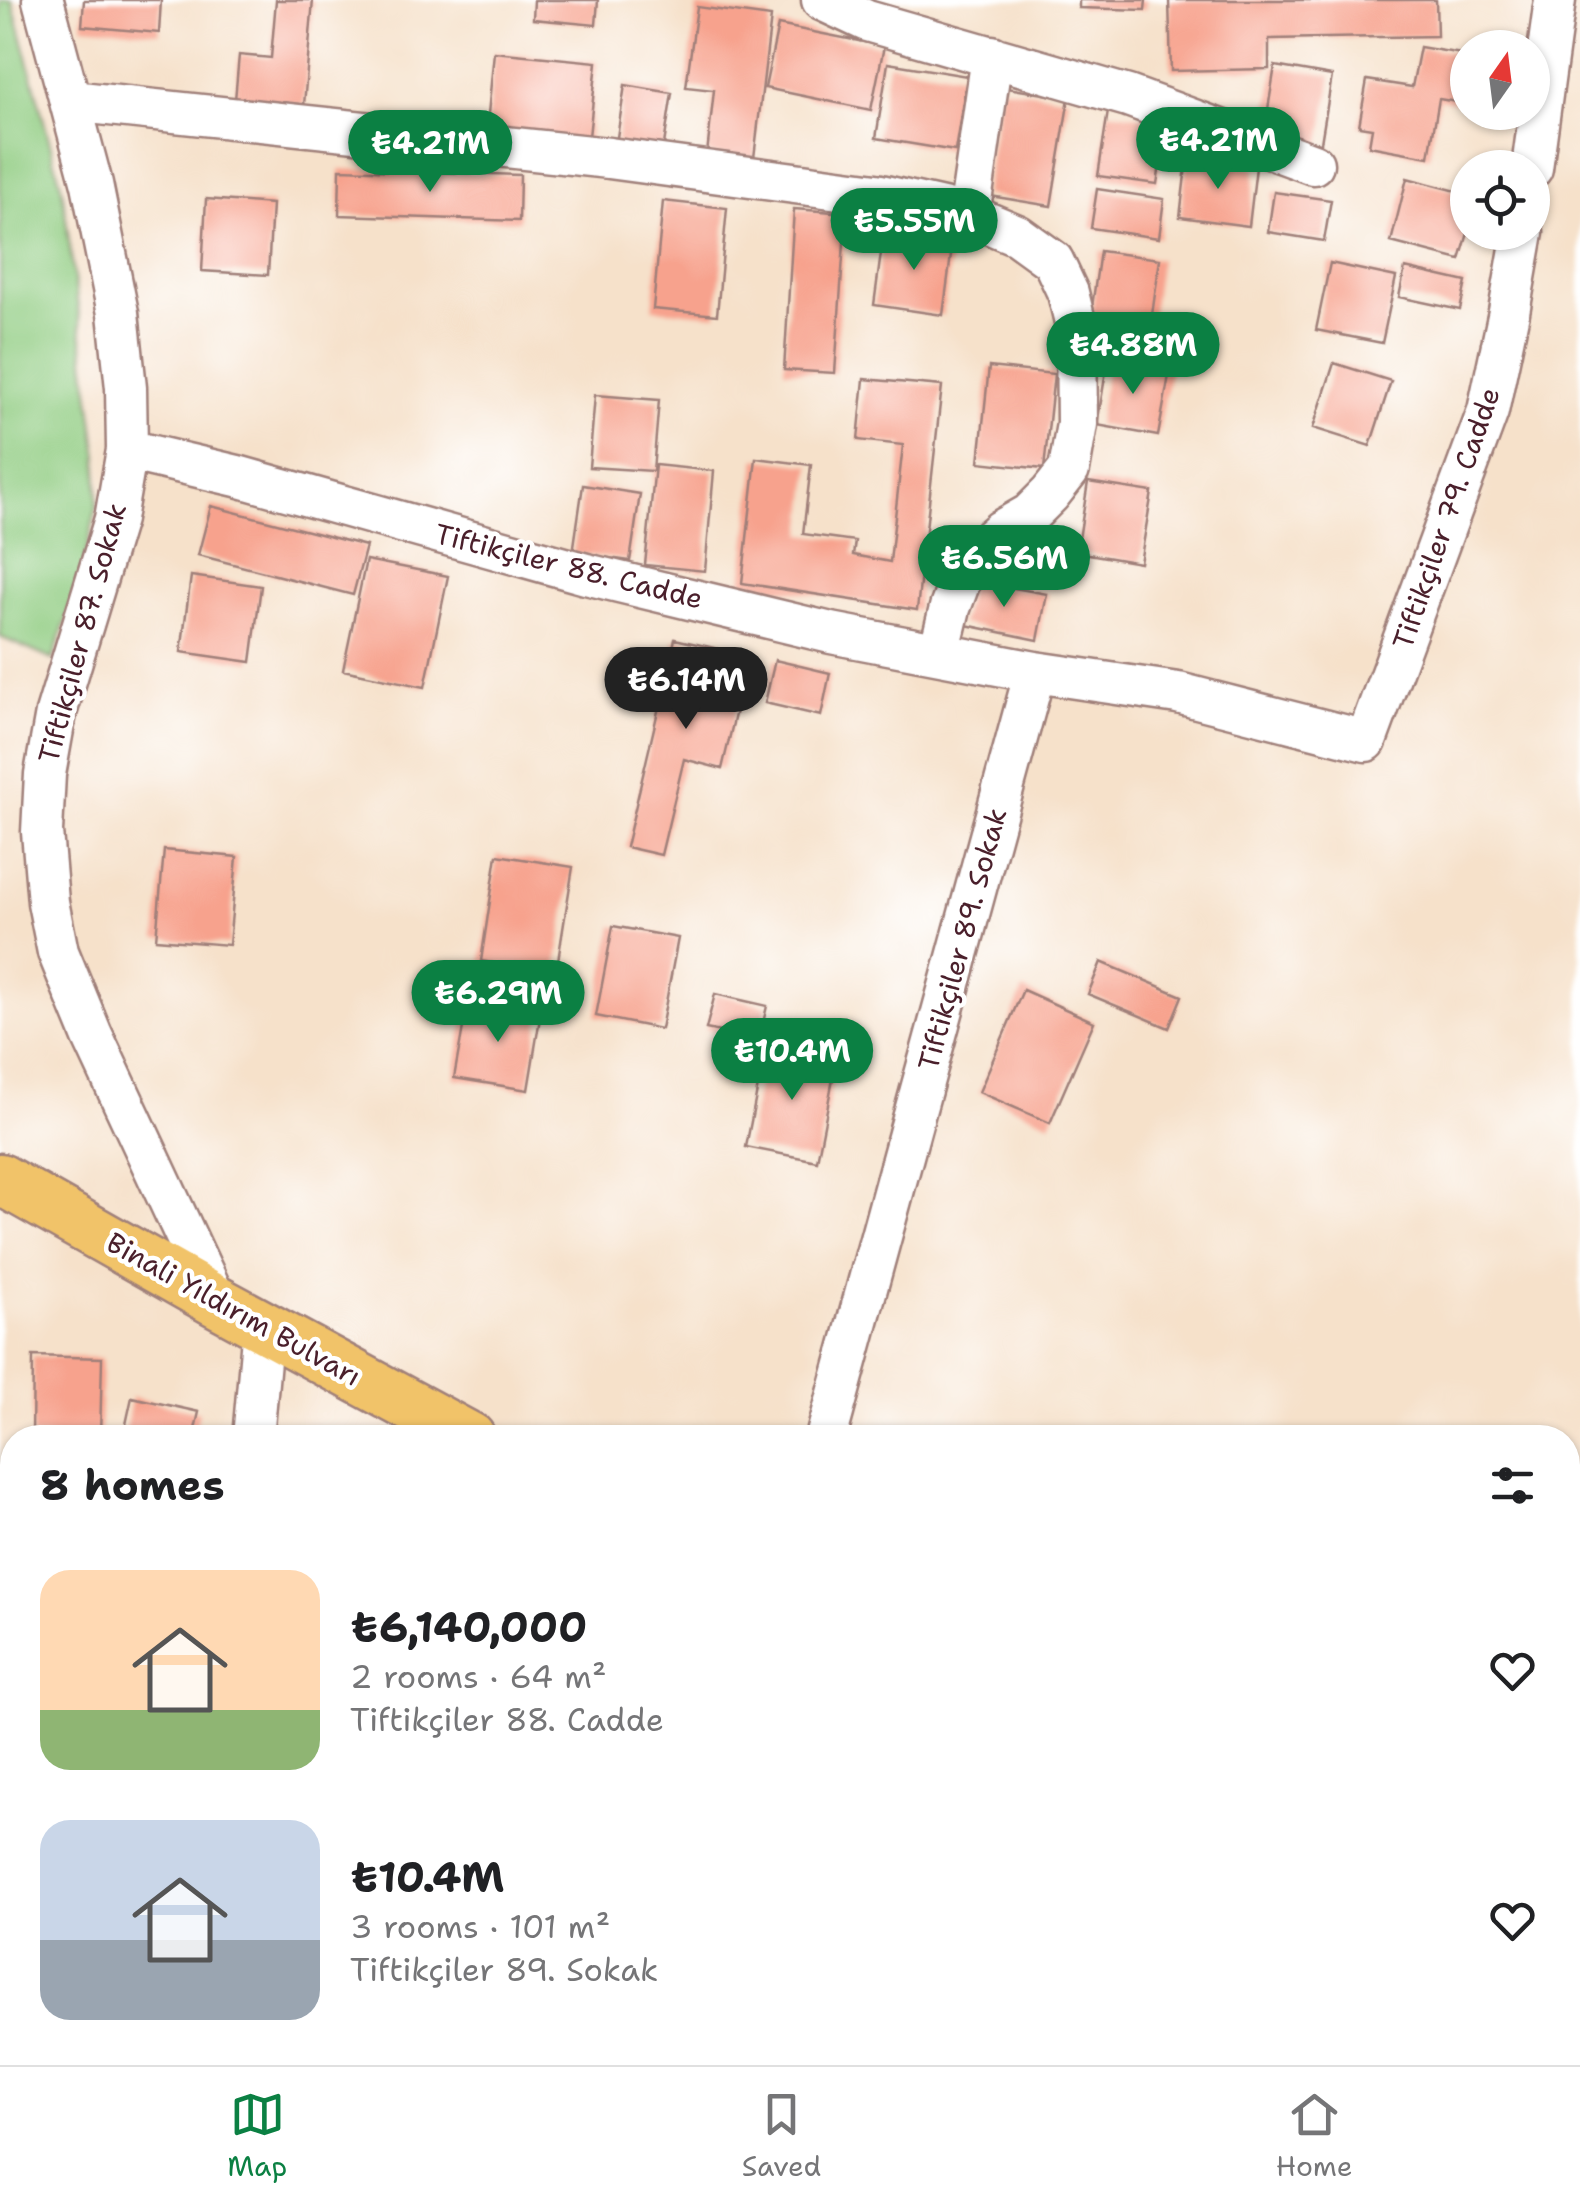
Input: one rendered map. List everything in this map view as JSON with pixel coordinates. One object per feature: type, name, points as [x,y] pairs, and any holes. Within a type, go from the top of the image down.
[{"type":"main road","name":"Binali Yıldırım Bulvarı","points":[[0,1179],[446,1425]]},
{"type":"street","name":"Tiftikçiler 87. Sokak","points":[[43,0],[92,184],[118,313],[126,388],[127,450],[115,518],[56,713],[45,774],[42,832],[48,902],[58,952],[92,1035],[216,1301]]},
{"type":"street","points":[[822,0],[867,21],[1128,96],[1313,164]]},
{"type":"street","points":[[1534,150],[1555,0]]},
{"type":"street","points":[[970,214],[992,56]]},
{"type":"street","points":[[70,101],[609,158],[876,194],[970,214],[1017,235],[1053,261],[1068,292],[1076,326],[1077,424],[1068,470],[1050,494],[1030,514],[980,549],[963,573],[939,653]]},
{"type":"street","name":"Tiftikçiler 79. Cadde","points":[[1366,741],[1488,411],[1519,250]]},
{"type":"street","name":"Tiftikçiler 88. Cadde","points":[[127,450],[237,476],[586,574],[831,633],[1035,672],[1178,693],[1366,741]]},
{"type":"street","name":"Tiftikçiler 89. Sokak","points":[[830,1425],[1035,672]]},
{"type":"street","points":[[254,1425],[263,1326]]},
{"type":"green space","points":[[0,0],[12,0],[62,189],[98,456],[97,506],[83,568],[53,660],[0,637]]},
{"type":"building","points":[[84,0],[161,0],[159,33],[82,26]]},
{"type":"building","points":[[276,0],[313,0],[304,105],[235,100],[239,55],[271,58]]},
{"type":"building","points":[[534,0],[598,0],[596,25],[533,19]]},
{"type":"building","points":[[1079,0],[1146,0],[1145,10],[1079,8]]},
{"type":"building","points":[[1169,0],[1436,0],[1437,36],[1269,39],[1269,69],[1171,71]]},
{"type":"building","points":[[697,7],[771,17],[754,158],[707,154],[714,90],[686,87]]},
{"type":"building","points":[[778,25],[884,46],[871,110],[765,88]]},
{"type":"building","points":[[1420,47],[1450,52],[1450,101],[1439,99],[1429,157],[1369,146],[1372,128],[1359,126],[1367,80],[1412,87]]},
{"type":"building","points":[[494,52],[597,62],[588,146],[486,135]]},
{"type":"building","points":[[888,63],[967,76],[955,151],[876,138]]},
{"type":"building","points":[[1275,66],[1332,76],[1321,143],[1264,134]]},
{"type":"building","points":[[625,85],[672,93],[663,151],[616,144]]},
{"type":"building","points":[[1001,87],[1069,98],[1051,206],[984,195]]},
{"type":"building","points":[[1108,111],[1167,120],[1157,184],[1098,176]]},
{"type":"building","points":[[1187,158],[1256,167],[1249,226],[1180,217]]},
{"type":"building","points":[[340,169],[520,175],[519,221],[339,215]]},
{"type":"building","points":[[1407,178],[1450,189],[1450,250],[1463,250],[1460,260],[1391,242]]},
{"type":"building","points":[[1097,189],[1164,199],[1159,238],[1091,228]]},
{"type":"building","points":[[1274,192],[1331,200],[1324,241],[1268,232]]},
{"type":"building","points":[[206,199],[272,204],[268,275],[202,271]]},
{"type":"building","points":[[663,201],[727,208],[717,315],[653,309]]},
{"type":"building","points":[[794,209],[846,213],[835,373],[784,370]]},
{"type":"building","points":[[884,231],[953,240],[943,315],[874,305]]},
{"type":"building","points":[[1100,251],[1160,259],[1148,343],[1088,335]]},
{"type":"building","points":[[1330,263],[1396,277],[1382,343],[1316,330]]},
{"type":"building","points":[[1405,268],[1466,282],[1460,310],[1399,297]]},
{"type":"building","points":[[1108,359],[1170,370],[1158,436],[1097,425]]},
{"type":"building","points":[[1334,363],[1391,381],[1370,446],[1313,428]]},
{"type":"building","points":[[989,367],[1054,374],[1044,469],[979,462]]},
{"type":"building","points":[[864,379],[942,386],[917,610],[742,583],[756,458],[811,465],[803,534],[855,541],[853,555],[890,562],[903,445],[858,440]]},
{"type":"building","points":[[595,395],[659,400],[653,471],[589,467]]},
{"type":"building","points":[[655,465],[714,471],[705,571],[645,565]]},
{"type":"building","points":[[1088,482],[1152,492],[1140,563],[1077,552]]},
{"type":"building","points":[[583,485],[640,494],[630,561],[573,553]]},
{"type":"building","points":[[211,506],[366,546],[353,595],[198,555]]},
{"type":"building","points":[[366,560],[448,576],[425,687],[343,670]]},
{"type":"building","points":[[191,576],[261,586],[251,662],[181,652]]},
{"type":"building","points":[[970,580],[1047,594],[1038,640],[961,624]]},
{"type":"building","points":[[675,639],[749,656],[722,769],[684,759],[661,855],[626,847]]},
{"type":"building","points":[[775,660],[830,673],[821,716],[765,703]]},
{"type":"building","points":[[164,850],[237,857],[229,945],[156,939]]},
{"type":"building","points":[[497,855],[573,867],[556,973],[481,961]]},
{"type":"building","points":[[613,926],[678,938],[661,1029],[596,1016]]},
{"type":"building","points":[[1101,962],[1182,996],[1169,1028],[1088,994]]},
{"type":"building","points":[[1023,990],[1094,1022],[1050,1123],[979,1092]]},
{"type":"building","points":[[715,994],[767,1006],[759,1040],[706,1029]]},
{"type":"building","points":[[468,999],[541,1012],[528,1090],[454,1078]]},
{"type":"building","points":[[766,1045],[837,1058],[817,1161],[746,1147]]},
{"type":"building","points":[[33,1356],[102,1358],[100,1425],[32,1425]]},
{"type":"building","points":[[132,1397],[199,1412],[196,1425],[126,1425]]}]
